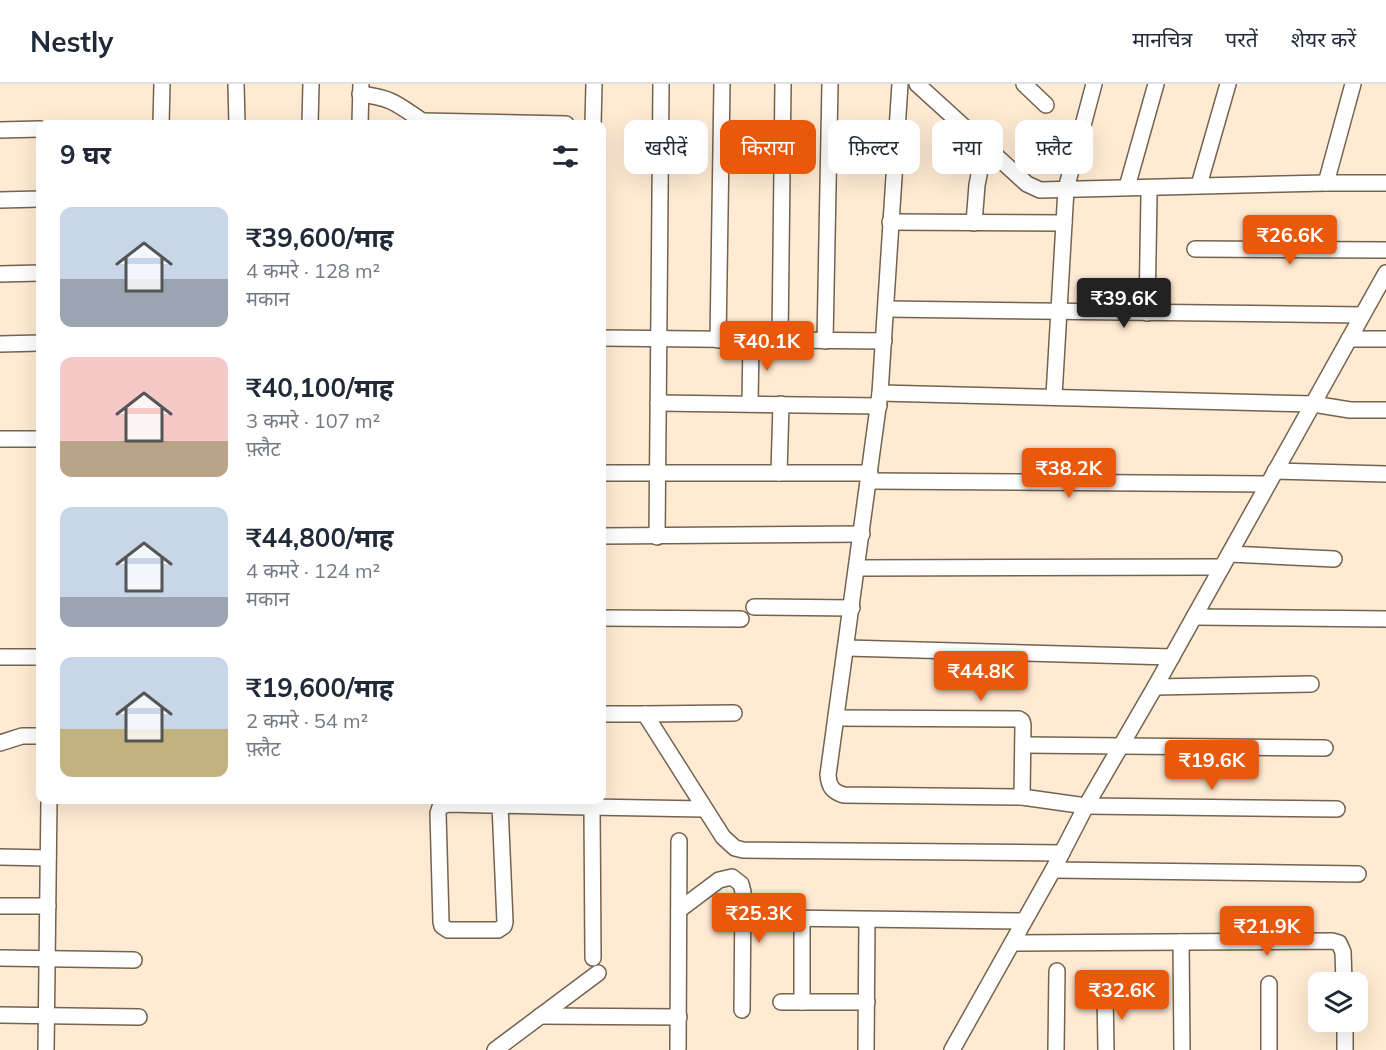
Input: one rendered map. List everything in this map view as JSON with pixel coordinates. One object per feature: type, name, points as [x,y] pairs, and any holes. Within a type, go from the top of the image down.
[{"type":"street","points":[[161,120],[162,84]]},
{"type":"street","points":[[236,84],[237,120]]},
{"type":"street","points":[[310,120],[311,84]]},
{"type":"street","points":[[593,120],[594,84]]},
{"type":"street","points":[[657,537],[661,84]]},
{"type":"street","points":[[718,340],[722,84]]},
{"type":"street","points":[[780,340],[783,84]]},
{"type":"street","points":[[825,341],[831,84]]},
{"type":"street","points":[[900,84],[879,399],[828,775],[829,783],[837,793],[844,795],[1022,797],[1086,806],[1337,809]]},
{"type":"street","points":[[917,84],[958,120]]},
{"type":"street","points":[[1024,84],[1046,105]]},
{"type":"street","points":[[1054,396],[1066,189],[1094,84]]},
{"type":"street","points":[[1127,187],[1156,84]]},
{"type":"street","points":[[1199,185],[1228,84]]},
{"type":"street","points":[[1326,183],[1353,84]]},
{"type":"street","points":[[360,120],[360,89],[392,100],[418,120]]},
{"type":"street","points":[[0,130],[36,129]]},
{"type":"street","points":[[1003,160],[1034,188],[1386,183]]},
{"type":"street","points":[[974,223],[979,174]]},
{"type":"street","points":[[1148,313],[1149,195]]},
{"type":"street","points":[[0,200],[36,200]]},
{"type":"street","points":[[890,222],[1064,223]]},
{"type":"street","points":[[1195,249],[1386,250]]},
{"type":"street","points":[[0,274],[36,273]]},
{"type":"street","points":[[952,1050],[1053,870],[1086,806],[1172,657],[1386,273]]},
{"type":"street","points":[[886,309],[1362,315]]},
{"type":"street","points":[[606,338],[884,341]]},
{"type":"street","points":[[1349,339],[1386,339]]},
{"type":"street","points":[[750,404],[751,340]]},
{"type":"street","points":[[0,344],[36,343]]},
{"type":"street","points":[[658,403],[781,404],[879,399],[1054,396],[1313,404],[1350,410],[1386,410]]},
{"type":"street","points":[[779,473],[781,404]]},
{"type":"street","points":[[0,439],[36,439]]},
{"type":"street","points":[[606,473],[779,473],[870,477],[1272,478],[1386,474]]},
{"type":"street","points":[[606,536],[862,534]]},
{"type":"street","points":[[857,568],[1334,559]]},
{"type":"street","points":[[754,607],[852,608]]},
{"type":"street","points":[[1194,617],[1386,619]]},
{"type":"street","points":[[606,618],[741,619]]},
{"type":"street","points":[[847,648],[1172,657]]},
{"type":"street","points":[[0,657],[36,657]]},
{"type":"street","points":[[1155,687],[1311,684]]},
{"type":"street","points":[[606,714],[734,713]]},
{"type":"street","points":[[645,714],[728,844],[743,850],[1062,853]]},
{"type":"street","points":[[836,718],[1019,719],[1023,721],[1022,797]]},
{"type":"street","points":[[0,743],[22,736],[36,736]]},
{"type":"street","points":[[1023,745],[1325,748]]},
{"type":"street","points":[[46,1050],[49,804]]},
{"type":"street","points":[[448,804],[438,809],[442,926],[448,930],[498,930],[504,926],[500,804]]},
{"type":"street","points":[[537,804],[704,809]]},
{"type":"street","points":[[592,807],[593,958]]},
{"type":"street","points":[[678,1050],[679,841]]},
{"type":"street","points":[[0,857],[48,858]]},
{"type":"street","points":[[1053,870],[1358,874]]},
{"type":"street","points":[[679,910],[719,880],[732,877],[741,884],[743,892],[742,1010]]},
{"type":"street","points":[[0,906],[48,906]]},
{"type":"street","points":[[781,918],[1024,921]]},
{"type":"street","points":[[802,919],[802,1002]]},
{"type":"street","points":[[866,1050],[867,920]]},
{"type":"street","points":[[1012,943],[1335,941],[1341,946],[1343,952],[1344,972]]},
{"type":"street","points":[[1181,942],[1182,1050]]},
{"type":"street","points":[[0,958],[134,960]]},
{"type":"street","points":[[1056,1050],[1057,971]]},
{"type":"street","points":[[495,1050],[598,973]]},
{"type":"street","points":[[1269,984],[1269,1050]]},
{"type":"street","points":[[1105,991],[1106,1050]]},
{"type":"street","points":[[781,1002],[867,1002]]},
{"type":"street","points":[[0,1015],[139,1017]]},
{"type":"street","points":[[540,1016],[679,1017]]},
{"type":"street","points":[[1345,1032],[1345,1050]]}]
